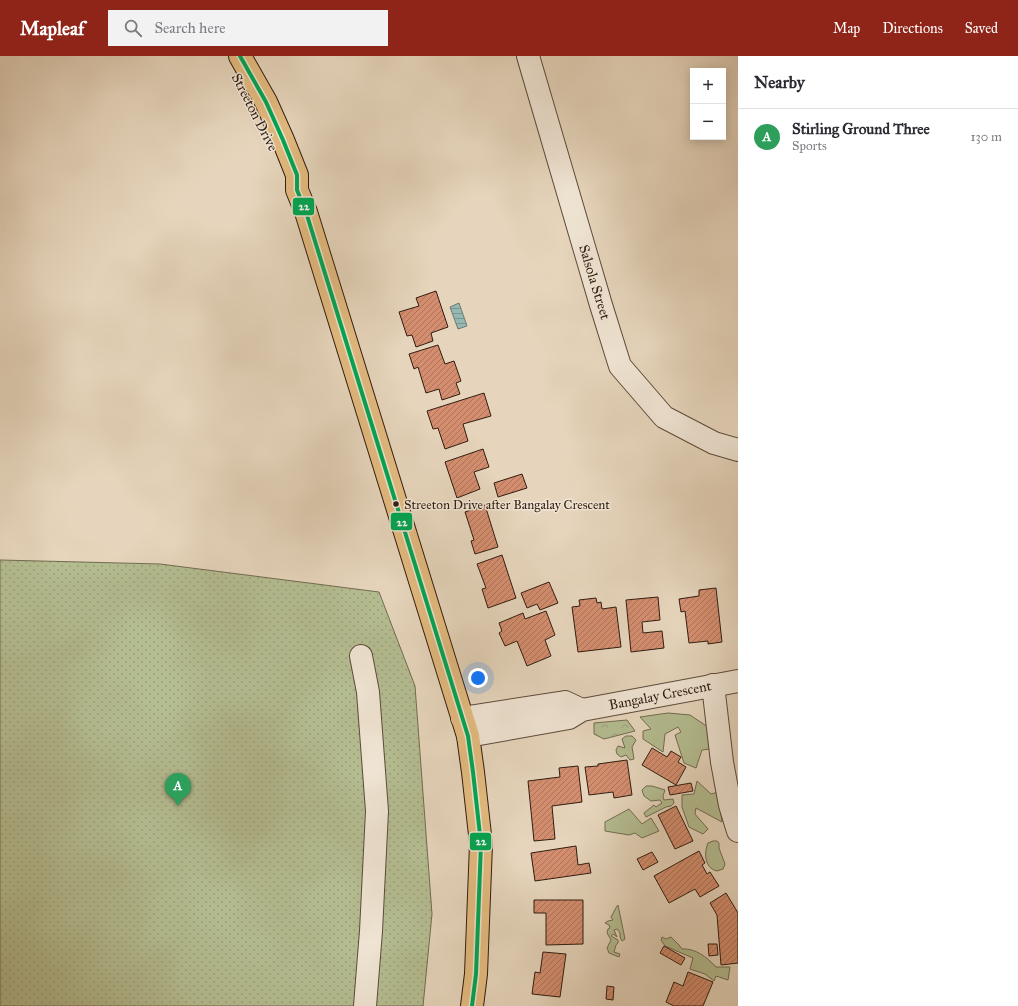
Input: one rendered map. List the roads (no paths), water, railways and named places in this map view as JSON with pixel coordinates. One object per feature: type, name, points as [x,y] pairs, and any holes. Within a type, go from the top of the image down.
[{"type":"main road","name":"Streeton Drive","points":[[223,56],[243,87],[268,135],[288,179],[297,190],[306,212],[465,727],[473,772],[481,844],[476,974],[472,1006]]},
{"type":"main road","name":"Streeton Drive","points":[[240,56],[266,102],[283,140],[297,175],[297,190]]},
{"type":"street","name":"Salsola Street","points":[[528,56],[620,366],[664,417],[714,443],[738,450]]},
{"type":"street","points":[[361,656],[368,692],[377,811],[371,931],[365,1006]]},
{"type":"street","name":"Bangalay Crescent","points":[[465,727],[569,718],[582,710],[738,681]]},
{"type":"street","points":[[713,685],[722,762],[730,805],[738,831]]},
{"type":"water","points":[[459,303],[467,326],[458,329],[450,307]]},
{"type":"place","name":"Streeton Drive after Bangalay Crescent","points":[[396,504]]},
{"type":"place","name":"Stirling Ground Three","points":[[178,806]]}]
